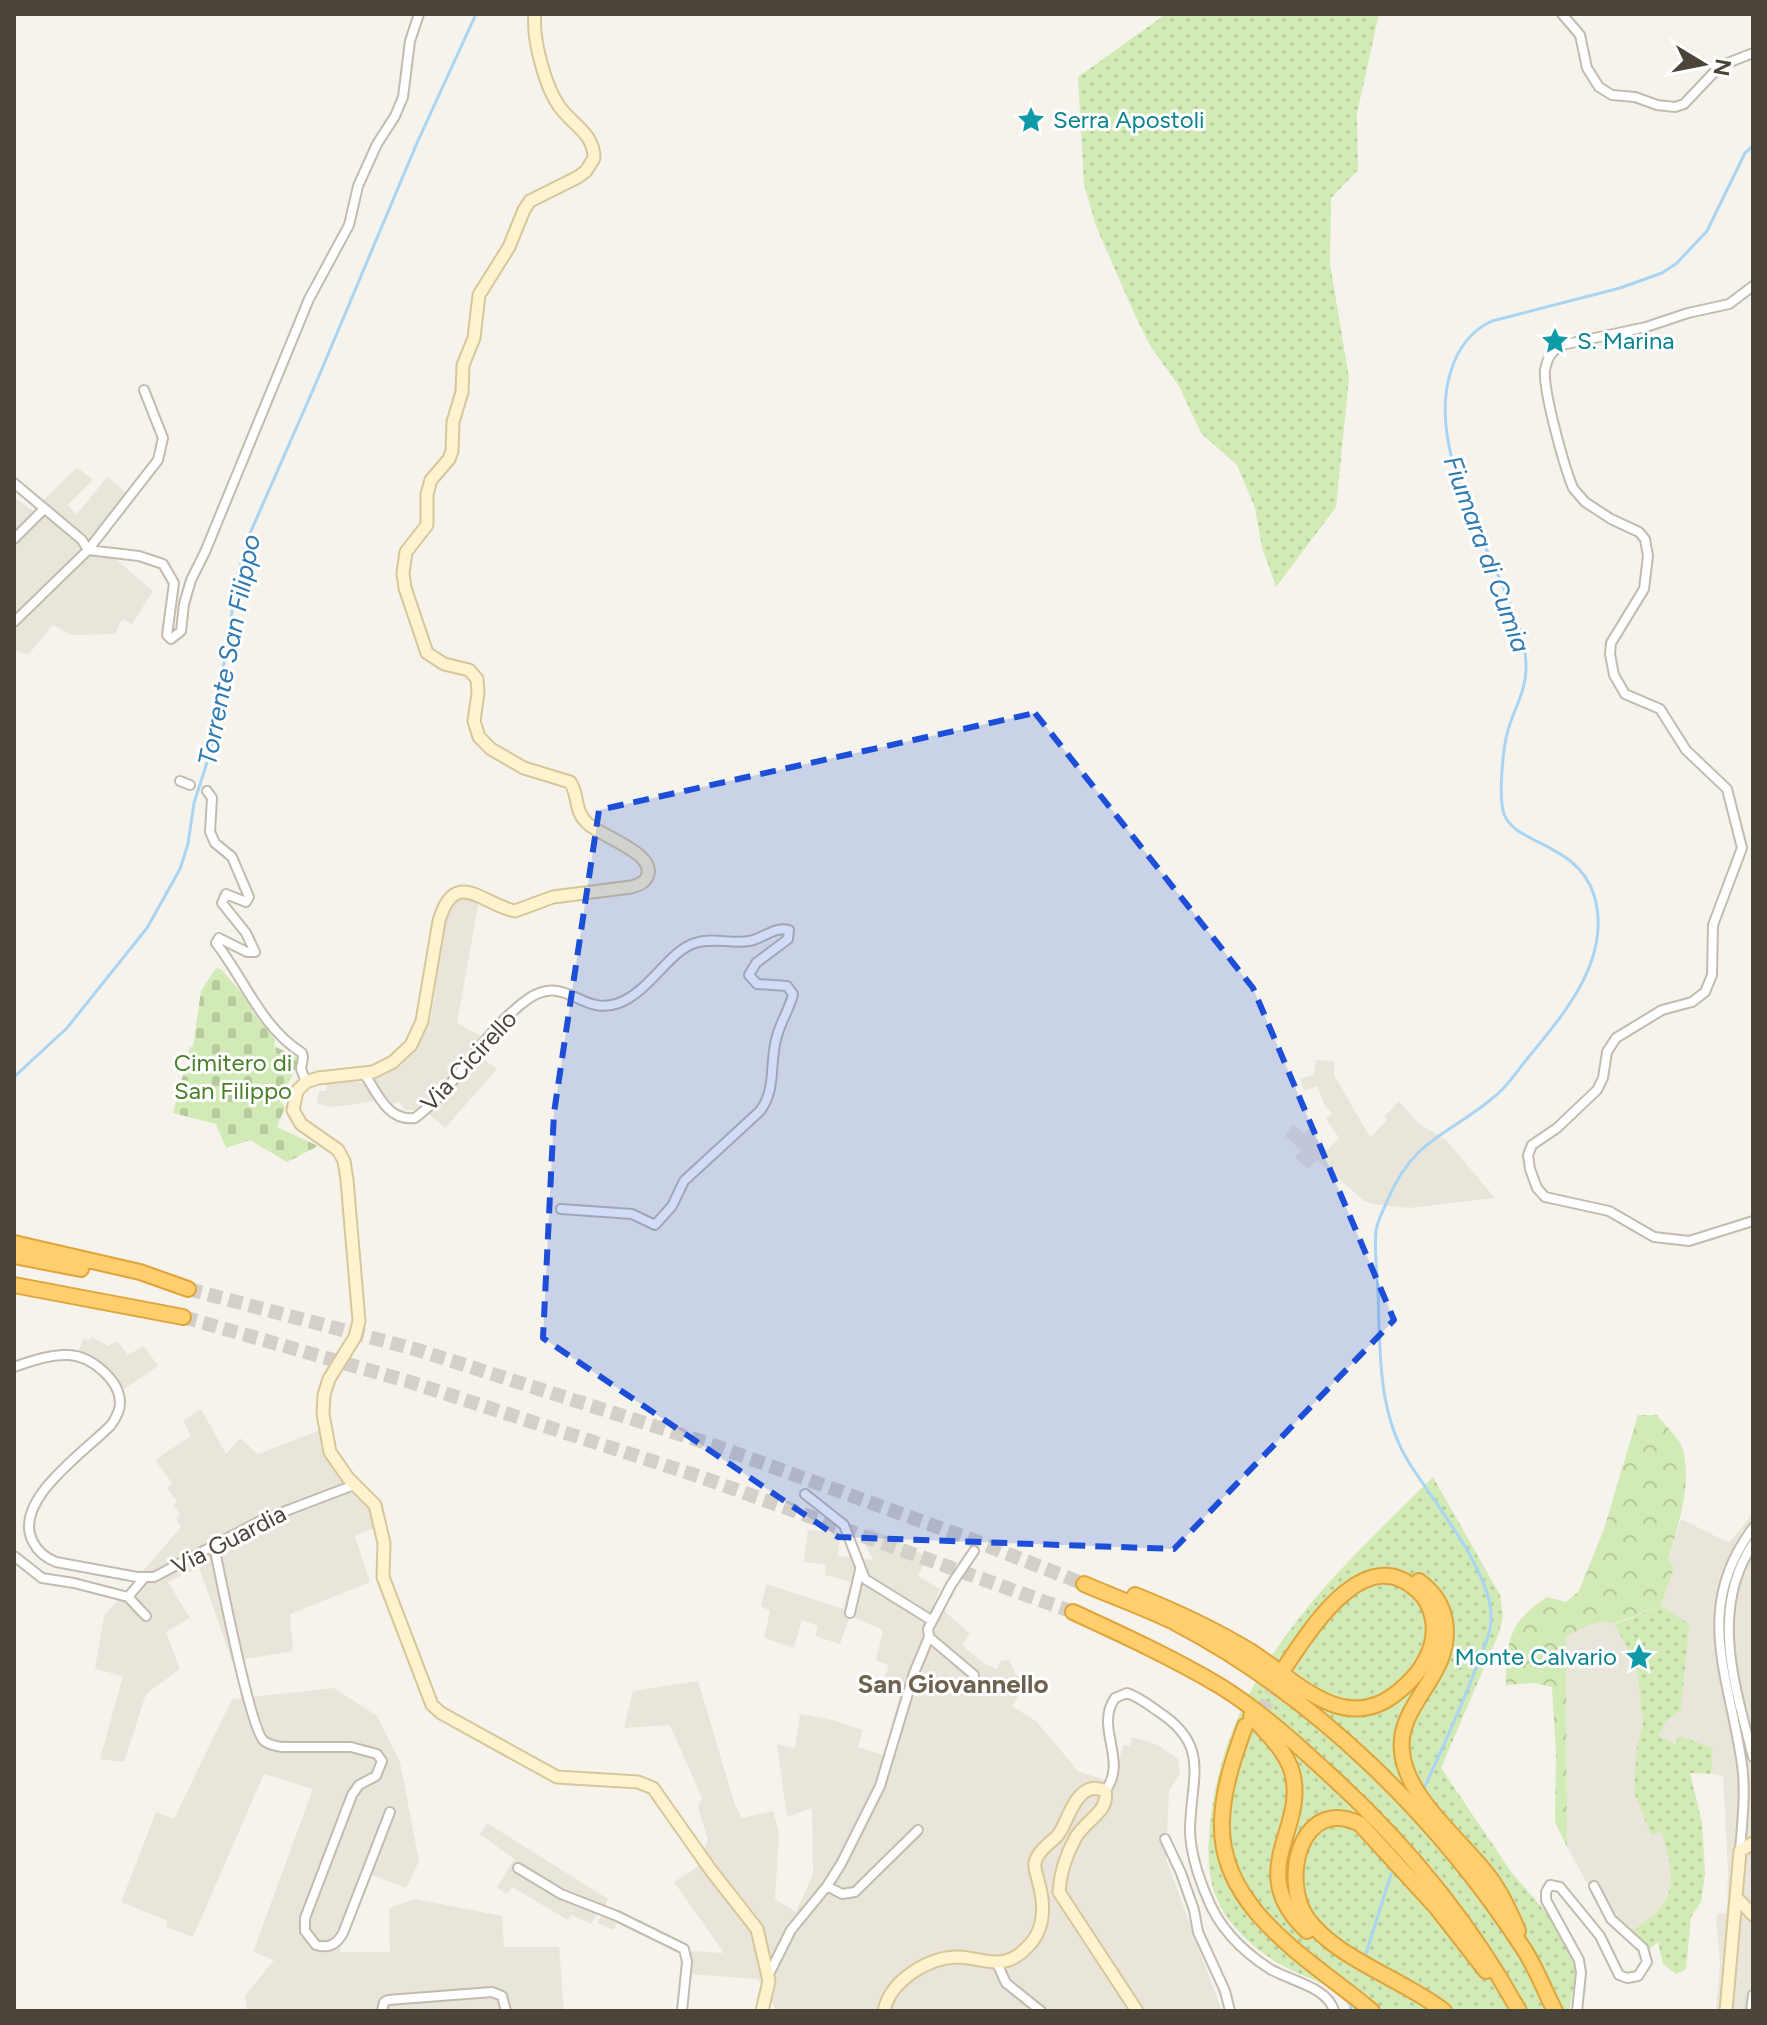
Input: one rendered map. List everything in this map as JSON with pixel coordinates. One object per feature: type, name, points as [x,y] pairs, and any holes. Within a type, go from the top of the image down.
[{"type":"highway","points":[[14,1243],[140,1272],[188,1289],[14,1256]]},
{"type":"highway","points":[[14,1285],[183,1317]]},
{"type":"highway","points":[[14,1294],[100,1309],[153,1311]]},
{"type":"highway","points":[[1527,1954],[1459,1860],[1355,1750],[1306,1709],[1244,1664],[1173,1622],[1084,1584],[1122,1590],[1178,1613],[1250,1651],[1324,1701],[1348,1709],[1378,1706],[1412,1679],[1429,1653],[1433,1640],[1433,1622],[1427,1601],[1414,1587],[1385,1576],[1359,1583],[1320,1617],[1282,1665],[1315,1611],[1338,1588],[1357,1576],[1384,1570],[1417,1579],[1434,1594],[1444,1617],[1446,1645],[1435,1674],[1406,1724],[1402,1742],[1403,1760],[1420,1795],[1492,1881],[1555,2011]]},
{"type":"highway","points":[[1073,1612],[1155,1650],[1223,1688],[1288,1736],[1349,1791],[1404,1847],[1465,1924],[1499,1975],[1518,2011]]},
{"type":"highway","points":[[1223,1688],[1283,1752],[1291,1769],[1295,1787],[1278,1869],[1281,1890],[1291,1911],[1302,1926],[1330,1950],[1432,2011]]},
{"type":"highway","points":[[1372,2011],[1273,1929],[1250,1905],[1233,1873],[1223,1845],[1222,1823],[1226,1787],[1248,1729],[1234,1780],[1228,1823],[1234,1859],[1245,1883],[1276,1925],[1384,2011]]},
{"type":"highway","points":[[1444,2011],[1334,1944],[1305,1915],[1295,1888],[1296,1859],[1306,1837],[1318,1824],[1340,1818],[1354,1821],[1366,1830],[1436,1907],[1518,2011]]},
{"type":"street","points":[[88,550],[114,551],[163,564],[174,583],[167,635],[171,639],[177,637],[181,631],[191,580],[309,299],[349,225],[358,186],[403,97],[410,41],[419,14]]},
{"type":"street","points":[[535,14],[533,30],[551,89],[562,110],[591,141],[594,158],[578,177],[530,201],[509,247],[479,295],[474,338],[463,365],[462,392],[453,422],[452,451],[431,480],[427,494],[427,525],[406,552],[403,580],[427,653],[444,664],[469,670],[477,679],[474,721],[483,741],[491,749],[530,771],[570,782],[584,821],[642,856],[648,864],[648,874],[642,883],[631,887],[553,897],[515,911],[474,892],[452,896],[444,905],[439,921],[424,1013],[415,1038],[393,1062],[380,1069],[318,1078],[306,1082],[295,1097],[294,1115],[301,1124],[334,1146],[346,1168],[359,1321],[355,1337],[326,1385],[323,1414],[333,1458],[377,1510],[384,1543],[383,1577],[432,1705],[550,1774],[570,1779],[638,1782],[653,1788],[710,1869],[752,1921],[760,1938],[769,1974],[769,1989],[762,2011]]},
{"type":"street","points":[[1562,14],[1580,35],[1587,68],[1599,87],[1612,95],[1635,97],[1657,105],[1675,107],[1684,104],[1720,66],[1753,53]]},
{"type":"street","points":[[1753,286],[1729,304],[1646,327],[1562,345],[1553,350],[1546,366],[1546,390],[1573,488],[1580,498],[1603,515],[1639,532],[1647,544],[1644,589],[1611,643],[1611,663],[1617,684],[1629,696],[1660,709],[1686,750],[1727,789],[1742,848],[1713,925],[1712,975],[1705,992],[1692,1002],[1662,1010],[1616,1038],[1607,1052],[1603,1078],[1593,1095],[1557,1128],[1536,1140],[1528,1155],[1535,1183],[1545,1197],[1609,1211],[1654,1237],[1696,1240],[1753,1221]]},
{"type":"street","points":[[14,622],[88,550],[136,491],[162,451],[163,438],[144,390]]},
{"type":"street","points":[[14,483],[82,540],[88,550]]},
{"type":"street","points":[[14,539],[44,509]]},
{"type":"street","points":[[180,781],[190,785]]},
{"type":"street","points":[[207,791],[212,798],[210,832],[215,843],[232,857],[249,897],[246,902],[226,894],[222,903],[246,933],[255,952],[247,952],[219,938],[216,943],[262,1015],[279,1036],[302,1053],[302,1075],[306,1082]]},
{"type":"street","name":"Via Cicirello","points":[[364,1073],[392,1113],[403,1119],[415,1118],[502,1023],[538,993],[564,991],[583,1002],[614,1004],[646,986],[689,945],[705,940],[752,941],[777,929],[789,930],[788,939],[756,963],[749,975],[757,984],[787,986],[793,994],[776,1039],[768,1095],[756,1115],[684,1181],[672,1206],[655,1225],[632,1214],[561,1209]]},
{"type":"street","name":"Via Guardia","points":[[14,1367],[41,1359],[76,1356],[100,1369],[120,1398],[118,1414],[111,1425],[34,1502],[28,1523],[29,1533],[36,1548],[56,1562],[144,1578],[161,1574],[262,1520],[354,1485]]},
{"type":"street","points":[[805,1494],[844,1525],[860,1570],[872,1584],[931,1620]]},
{"type":"street","points":[[1726,2011],[1740,1851],[1743,1772],[1724,1677],[1719,1611],[1728,1568],[1753,1528]]},
{"type":"street","points":[[1753,1544],[1734,1582],[1728,1622],[1733,1675],[1753,1757]]},
{"type":"street","points":[[214,1546],[245,1684],[261,1738],[270,1745],[282,1747],[364,1750],[377,1754],[382,1761],[376,1776],[359,1785],[352,1795],[305,1918],[305,1931],[316,1945],[329,1946],[339,1940],[390,1812]]},
{"type":"street","points":[[769,1974],[791,1930],[827,1886],[880,1786],[914,1673],[929,1637],[931,1620],[974,1551]]},
{"type":"street","points":[[14,1556],[42,1578],[128,1597],[146,1616]]},
{"type":"street","points":[[850,1613],[860,1570]]},
{"type":"street","points":[[128,1597],[144,1578]]},
{"type":"street","points":[[929,1637],[974,1675]]},
{"type":"street","points":[[1105,1791],[1110,1786],[1115,1764],[1107,1713],[1115,1698],[1127,1693],[1175,1723],[1191,1746],[1195,1774],[1191,1844],[1199,1877],[1218,1919],[1247,1952],[1281,1975],[1323,1994],[1334,2011]]},
{"type":"street","points":[[884,2011],[891,1992],[899,1983],[933,1963],[962,1957],[997,1963],[1017,1956],[1031,1943],[1037,1933],[1042,1904],[1035,1867],[1037,1858],[1057,1835],[1084,1792],[1093,1788],[1105,1791]]},
{"type":"street","points":[[1105,1791],[1107,1800],[1104,1806],[1074,1840],[1059,1892],[1137,2011]]},
{"type":"street","points":[[827,1886],[842,1894],[855,1892],[918,1830]]},
{"type":"street","points":[[1165,1839],[1181,1873],[1198,1932],[1225,1991],[1230,2011]]},
{"type":"street","points":[[1740,1851],[1753,1843]]},
{"type":"street","points":[[518,1868],[561,1894],[617,1916],[684,1949],[687,1962],[682,2011]]},
{"type":"street","points":[[1577,2011],[1581,1967],[1576,1952],[1546,1900],[1550,1885],[1560,1887],[1600,1936],[1619,1975],[1627,1978],[1638,1976],[1647,1962],[1643,1948],[1611,1919],[1594,1886]]},
{"type":"street","points":[[1736,1896],[1753,1915]]},
{"type":"street","points":[[997,1963],[1006,1983],[1041,2011]]},
{"type":"street","points":[[382,2011],[384,2002],[388,2000],[492,1992],[502,1996],[506,2011]]},
{"type":"street","points":[[1751,2011],[1753,1995]]},
{"type":"highlighted area","points":[[1035,713],[1253,988],[1394,1320],[1174,1549],[838,1537],[543,1338],[554,1113],[599,810]]},
{"type":"shaded area","points":[[77,467],[93,480],[67,505],[77,514],[107,477],[128,494],[90,537],[153,591],[132,624],[122,619],[115,634],[72,635],[53,625],[28,655],[14,649],[14,503],[17,499],[33,511]]},
{"type":"shaded area","points":[[467,898],[479,900],[457,1023],[487,1039],[474,1052],[497,1069],[445,1128],[420,1106],[406,1110],[399,1102],[392,1104],[389,1099],[334,1107],[317,1104],[319,1091],[326,1091],[326,1082],[347,1080],[366,1084],[400,1067],[413,1054],[431,1019],[445,922],[455,902]]},
{"type":"shaded area","points":[[1316,1060],[1334,1061],[1334,1075],[1370,1137],[1387,1121],[1385,1116],[1399,1101],[1418,1123],[1446,1140],[1495,1198],[1409,1208],[1373,1204],[1364,1201],[1317,1160],[1308,1169],[1295,1157],[1301,1150],[1285,1136],[1293,1124],[1304,1134],[1309,1129],[1327,1151],[1339,1138],[1326,1119],[1332,1113],[1324,1104],[1317,1086],[1304,1091],[1300,1079],[1314,1075]]},
{"type":"shaded area","points":[[92,1337],[108,1346],[117,1341],[128,1355],[144,1346],[158,1366],[124,1389],[110,1370],[93,1357],[78,1352],[83,1339]]},
{"type":"shaded area","points":[[201,1409],[226,1454],[240,1438],[258,1454],[321,1430],[327,1456],[353,1494],[372,1508],[377,1527],[355,1536],[370,1582],[290,1614],[293,1651],[232,1661],[199,1567],[168,1582],[190,1618],[166,1632],[180,1669],[146,1694],[124,1762],[100,1759],[123,1676],[95,1669],[104,1616],[181,1527],[176,1519],[180,1514],[173,1505],[177,1501],[167,1488],[172,1483],[155,1460],[191,1436],[183,1421]]},
{"type":"shaded area","points":[[1753,1513],[1753,2011],[1716,2011],[1720,1962],[1716,1920],[1718,1914],[1727,1913],[1723,1776],[1711,1774],[1713,1748],[1679,1737],[1675,1744],[1659,1736],[1665,1722],[1681,1711],[1688,1624],[1661,1606],[1674,1567],[1668,1561],[1681,1519],[1729,1543]]},
{"type":"shaded area","points":[[870,1528],[928,1557],[918,1576],[940,1589],[934,1602],[970,1634],[962,1645],[983,1663],[997,1669],[1001,1661],[1009,1660],[1017,1676],[1027,1682],[1012,1706],[1037,1722],[1078,1771],[1113,1783],[1123,1745],[1130,1746],[1132,1737],[1158,1745],[1178,1759],[1180,1774],[1169,1791],[1166,1859],[1222,2011],[777,2011],[758,1979],[688,1974],[691,1951],[724,1953],[674,1882],[697,1867],[708,1840],[698,1807],[702,1798],[670,1725],[624,1728],[633,1691],[698,1681],[735,1805],[742,1818],[773,1811],[779,1833],[775,1899],[796,1912],[813,1874],[812,1808],[787,1817],[777,1744],[795,1748],[800,1714],[863,1730],[858,1747],[883,1755],[903,1685],[885,1677],[889,1665],[876,1660],[883,1630],[850,1616],[840,1644],[815,1636],[818,1626],[802,1620],[794,1648],[764,1638],[770,1611],[761,1606],[766,1584],[843,1609],[851,1582],[825,1575],[826,1565],[804,1562],[808,1530],[840,1533],[838,1556],[873,1560],[863,1541]]},
{"type":"shaded area","points":[[1597,1622],[1615,1623],[1637,1669],[1643,1726],[1637,1746],[1650,1835],[1661,1831],[1673,1867],[1670,1888],[1661,1907],[1648,1921],[1632,1931],[1608,1921],[1567,1847],[1566,1636]]},
{"type":"shaded area","points":[[334,1688],[377,1716],[400,1762],[419,1861],[406,1888],[369,1874],[339,1952],[390,1952],[389,1908],[415,1899],[502,1916],[504,1947],[559,1947],[564,2011],[247,2011],[245,1996],[274,1960],[253,1952],[313,1789],[264,1774],[193,1937],[166,1927],[168,1921],[121,1902],[156,1812],[174,1819],[232,1699]]},
{"type":"shaded area","points":[[487,1823],[608,1899],[603,1910],[619,1917],[614,1930],[597,1923],[602,1915],[598,1913],[591,1924],[571,1915],[568,1920],[512,1887],[507,1894],[497,1888],[514,1859],[480,1834]]},
{"type":"green space","points":[[1166,14],[1379,14],[1357,113],[1358,170],[1331,198],[1330,264],[1349,378],[1336,507],[1276,587],[1262,547],[1255,508],[1237,465],[1201,433],[1179,386],[1151,347],[1096,226],[1084,184],[1078,77]]},
{"type":"green space","name":"Cimitero di San Filippo","points":[[216,968],[221,969],[255,1009],[252,1011],[275,1040],[274,1046],[300,1059],[280,1101],[285,1107],[277,1127],[318,1146],[287,1162],[250,1140],[226,1148],[216,1124],[173,1113],[190,1047],[193,1047],[201,991]]},
{"type":"green space","points":[[1638,1415],[1657,1415],[1683,1450],[1685,1491],[1668,1560],[1674,1567],[1661,1606],[1615,1623],[1597,1622],[1566,1636],[1567,1847],[1555,1822],[1556,1753],[1552,1687],[1534,1683],[1506,1685],[1507,1656],[1517,1624],[1534,1606],[1547,1597],[1566,1602],[1579,1591],[1604,1529]]},
{"type":"green space","points":[[1433,1477],[1500,1595],[1503,1616],[1499,1633],[1441,1768],[1512,1873],[1567,1942],[1577,1969],[1569,2011],[1355,2011],[1333,1990],[1294,1972],[1262,1952],[1231,1922],[1214,1890],[1208,1854],[1211,1815],[1222,1763],[1239,1714],[1263,1669],[1324,1588]]},
{"type":"green space","points":[[1661,1606],[1689,1624],[1681,1711],[1665,1722],[1659,1736],[1675,1744],[1679,1736],[1713,1748],[1711,1774],[1690,1773],[1702,1823],[1705,1873],[1701,1902],[1691,1917],[1686,1969],[1676,1974],[1663,1964],[1658,1942],[1649,1949],[1632,1931],[1658,1910],[1666,1899],[1671,1876],[1661,1831],[1651,1835],[1634,1792],[1637,1746],[1643,1726],[1637,1669],[1615,1624]]},
{"type":"waterway","name":"Torrente San Filippo","points":[[14,1077],[67,1028],[147,928],[180,869],[188,844],[194,803],[210,753],[238,573],[248,538],[417,143],[476,14]]},
{"type":"waterway","name":"Fiumara di Cumia","points":[[1425,1786],[1485,1645],[1491,1615],[1488,1597],[1471,1556],[1408,1461],[1391,1421],[1380,1355],[1375,1253],[1377,1227],[1398,1179],[1409,1163],[1434,1139],[1499,1093],[1556,1023],[1582,984],[1591,963],[1597,941],[1598,918],[1594,895],[1586,878],[1574,864],[1520,832],[1504,814],[1501,784],[1504,748],[1524,683],[1526,658],[1515,616],[1461,488],[1446,428],[1445,399],[1457,355],[1477,330],[1492,321],[1620,288],[1662,273],[1677,263],[1707,231],[1745,153],[1753,146]]},
{"type":"waterway","name":"Fiumara di Cumia","points":[[1365,1957],[1391,1874]]},
{"type":"waterway","name":"Fiumara di Cumia","points":[[1350,2011],[1352,2002]]},
{"type":"tunnel","points":[[188,1289],[418,1350],[710,1444],[1084,1584]]},
{"type":"tunnel","points":[[183,1317],[407,1381],[698,1476],[1073,1612]]},
{"type":"tunnel","points":[[1251,1732],[1281,1676]]},
{"type":"place","name":"Serra Apostoli","points":[[1031,120]]},
{"type":"place","name":"S. Marina","points":[[1555,341]]},
{"type":"place","name":"Monte Calvario","points":[[1639,1657]]},
{"type":"district","name":"San Giovannello","points":[[953,1684]]}]
